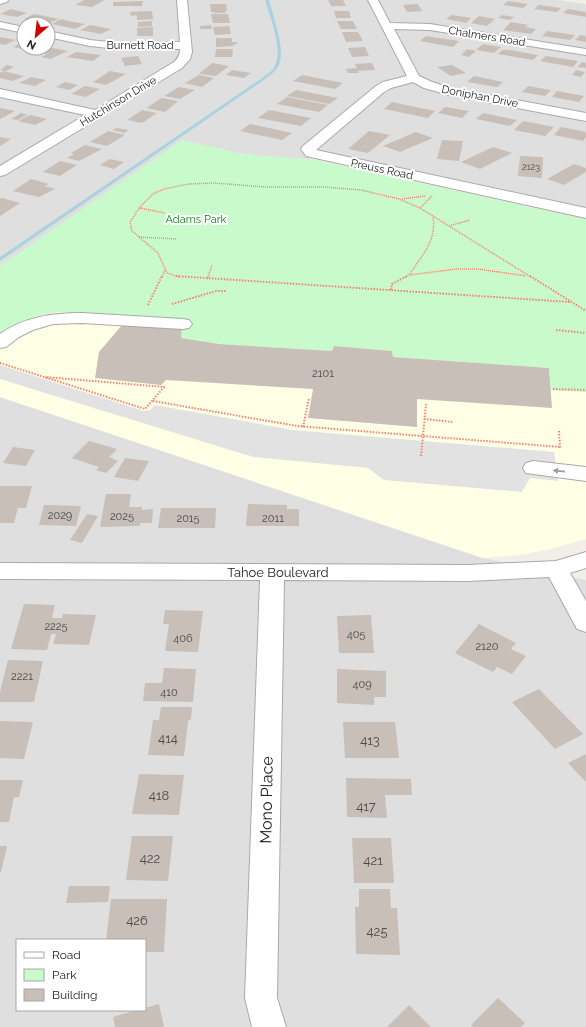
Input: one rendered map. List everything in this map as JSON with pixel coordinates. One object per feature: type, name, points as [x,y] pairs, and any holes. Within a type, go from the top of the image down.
[{"type":"street","name":"Hutchinson Drive","points":[[0,172],[178,65],[184,59],[186,52],[182,0]]},
{"type":"street","points":[[373,0],[414,78]]},
{"type":"street","points":[[0,25],[16,28]]},
{"type":"street","name":"Chalmers Road","points":[[387,26],[430,27],[586,52]]},
{"type":"street","name":"Burnett Road","points":[[56,36],[90,43],[118,46],[185,45]]},
{"type":"street","name":"Doniphan Drive","points":[[414,78],[428,85],[449,91],[586,116]]},
{"type":"street","name":"Preuss Road","points":[[414,78],[387,84],[308,149],[311,153],[586,213]]},
{"type":"street","points":[[0,93],[96,114]]},
{"type":"street","points":[[0,343],[16,330],[31,323],[65,317],[182,324]]},
{"type":"street","points":[[533,468],[586,474]]},
{"type":"street","name":"Tahoe Boulevard","points":[[0,571],[468,573],[556,568],[586,560]]},
{"type":"street","points":[[556,568],[586,623]]},
{"type":"street","name":"Mono Place","points":[[269,1027],[261,998],[272,572]]},
{"type":"path","points":[[570,302],[179,277],[167,273],[158,254],[132,231],[130,222],[149,198],[163,189],[198,183],[278,187],[336,186],[384,193],[400,199],[433,216],[586,311]]},
{"type":"path","points":[[400,199],[433,195]]},
{"type":"path","points":[[140,208],[165,213]]},
{"type":"path","points":[[409,275],[424,254],[433,236],[435,225],[433,216]]},
{"type":"path","points":[[449,226],[470,220]]},
{"type":"path","points":[[139,237],[177,239]]},
{"type":"path","points":[[207,278],[212,265]]},
{"type":"path","points":[[134,321],[134,316],[145,313],[165,269]]},
{"type":"path","points":[[391,290],[392,284],[409,275],[457,269],[478,269],[528,276]]},
{"type":"path","points":[[166,306],[216,290],[226,291]]},
{"type":"path","points":[[556,330],[586,332]]},
{"type":"path","points":[[0,363],[145,410],[164,387],[45,377]]},
{"type":"path","points":[[553,389],[586,390]]},
{"type":"path","points":[[303,427],[309,398]]},
{"type":"path","points":[[153,401],[303,427],[560,447]]},
{"type":"path","points":[[421,456],[426,404]]},
{"type":"path","points":[[424,419],[453,422]]},
{"type":"path","points":[[559,431],[561,455]]},
{"type":"shaded area","points":[[0,0],[558,0],[586,4],[586,208],[319,150],[310,159],[238,153],[0,266]]},
{"type":"shaded area","points":[[551,303],[551,390],[586,392],[586,539],[521,555],[483,558],[0,397],[0,339],[18,325],[37,316],[58,312],[129,316]]},
{"type":"shaded area","points":[[0,365],[144,411],[150,410],[155,405],[293,430],[554,452],[558,481],[530,478],[522,492],[384,480],[368,468],[253,457],[0,379]]},
{"type":"shaded area","points":[[0,397],[483,558],[586,580],[586,1027],[0,1027]]},
{"type":"green space","name":"Adams Park","points":[[182,140],[238,153],[310,159],[586,219],[586,392],[551,390],[549,368],[393,357],[392,351],[334,346],[332,351],[219,344],[181,338],[182,328],[128,316],[58,312],[37,316],[18,325],[0,339],[0,266]]},
{"type":"building","points":[[84,0],[105,0],[92,7],[75,5]]},
{"type":"building","points":[[328,0],[343,0],[346,6],[331,6]]},
{"type":"building","points":[[143,1],[142,6],[113,6],[113,2]]},
{"type":"building","points":[[508,1],[528,4],[523,8],[503,5]]},
{"type":"building","points":[[210,4],[226,4],[227,11],[225,11],[225,13],[211,12]]},
{"type":"building","points":[[418,4],[422,11],[407,12],[403,5]]},
{"type":"building","points":[[539,5],[561,8],[557,12],[534,9]]},
{"type":"building","points":[[11,9],[27,13],[16,17],[0,14]]},
{"type":"building","points":[[568,9],[586,12],[586,17],[563,13]]},
{"type":"building","points":[[152,11],[153,19],[137,20],[137,15],[131,16],[130,12]]},
{"type":"building","points":[[334,11],[349,11],[351,18],[336,18]]},
{"type":"building","points":[[34,14],[44,16],[30,16]]},
{"type":"building","points":[[211,14],[228,14],[230,23],[213,23]]},
{"type":"building","points":[[452,15],[471,18],[466,23],[446,19]]},
{"type":"building","points":[[502,15],[514,17],[510,20],[498,18]]},
{"type":"building","points":[[479,16],[495,19],[487,26],[471,23]]},
{"type":"building","points":[[61,19],[85,24],[75,29],[56,25],[56,22]]},
{"type":"building","points":[[152,21],[152,26],[138,27],[138,22]]},
{"type":"building","points":[[337,21],[353,21],[357,29],[341,29]]},
{"type":"building","points":[[511,22],[528,25],[525,27],[536,29],[531,34],[503,30]]},
{"type":"building","points":[[90,25],[111,29],[101,34],[80,30]]},
{"type":"building","points":[[211,25],[212,29],[200,29],[200,26]]},
{"type":"building","points":[[229,26],[231,34],[215,35],[213,27]]},
{"type":"building","points":[[153,27],[153,36],[137,36],[137,28]]},
{"type":"building","points":[[547,31],[575,35],[570,40],[542,36]]},
{"type":"building","points":[[342,32],[358,32],[363,41],[346,42]]},
{"type":"building","points":[[580,35],[586,36],[586,42],[575,40]]},
{"type":"building","points":[[426,36],[459,41],[453,47],[420,41]]},
{"type":"building","points":[[0,37],[16,40],[5,45],[0,44]]},
{"type":"building","points":[[216,38],[232,38],[232,42],[237,42],[237,44],[233,46],[216,47]]},
{"type":"building","points":[[483,44],[501,47],[494,53],[476,50]]},
{"type":"building","points":[[365,47],[369,56],[352,57],[348,48]]},
{"type":"building","points":[[56,49],[68,51],[50,59],[41,57],[56,56]]},
{"type":"building","points":[[216,49],[233,49],[232,57],[215,57]]},
{"type":"building","points":[[467,49],[476,51],[469,57],[461,55]]},
{"type":"building","points":[[502,50],[538,55],[533,60],[498,54]]},
{"type":"building","points":[[76,52],[101,55],[93,61],[67,57]]},
{"type":"building","points":[[138,56],[142,64],[125,66],[121,58]]},
{"type":"building","points":[[546,56],[578,61],[573,67],[540,61]]},
{"type":"building","points":[[582,62],[586,63],[586,68],[577,67]]},
{"type":"building","points":[[212,63],[229,66],[216,76],[199,74]]},
{"type":"building","points":[[372,63],[375,70],[358,71],[359,73],[348,73],[346,69],[357,68],[355,64]]},
{"type":"building","points":[[7,65],[14,67],[6,71],[0,70]]},
{"type":"building","points":[[452,65],[466,73],[451,76],[437,67]]},
{"type":"building","points":[[232,70],[251,73],[244,78],[226,75]]},
{"type":"building","points":[[576,70],[585,72],[581,77],[572,75]]},
{"type":"building","points":[[3,71],[24,76],[13,81],[0,78],[0,73]]},
{"type":"building","points":[[110,71],[126,74],[106,85],[93,82]]},
{"type":"building","points":[[199,75],[214,78],[202,87],[185,83]]},
{"type":"building","points":[[302,75],[343,83],[335,89],[293,81]]},
{"type":"building","points":[[474,76],[503,82],[497,87],[467,82]]},
{"type":"building","points":[[31,77],[46,80],[35,86],[19,83]]},
{"type":"building","points":[[65,82],[78,85],[69,90],[56,87]]},
{"type":"building","points":[[85,86],[100,89],[86,97],[71,94]]},
{"type":"building","points":[[528,86],[551,90],[545,96],[522,92]]},
{"type":"building","points":[[179,87],[195,90],[180,99],[164,96]]},
{"type":"building","points":[[296,90],[338,98],[329,104],[287,96]]},
{"type":"building","points":[[557,91],[584,96],[579,102],[552,97]]},
{"type":"building","points":[[287,97],[328,105],[319,112],[277,104]]},
{"type":"building","points":[[162,98],[178,101],[165,112],[146,108]]},
{"type":"building","points":[[392,102],[435,111],[428,118],[384,109]]},
{"type":"building","points":[[445,107],[469,111],[462,118],[438,113]]},
{"type":"building","points":[[0,108],[15,111],[0,119]]},
{"type":"building","points":[[142,110],[157,113],[142,123],[127,120]]},
{"type":"building","points":[[269,110],[311,118],[301,126],[258,118]]},
{"type":"building","points":[[21,113],[27,115],[18,120],[11,119]]},
{"type":"building","points":[[483,113],[517,120],[510,126],[476,119]]},
{"type":"building","points":[[30,115],[47,119],[35,125],[18,121]]},
{"type":"building","points":[[523,121],[554,127],[545,136],[514,130]]},
{"type":"building","points":[[250,124],[292,133],[282,140],[240,131]]},
{"type":"building","points":[[561,127],[586,132],[586,137],[583,141],[554,135]]},
{"type":"building","points":[[117,128],[129,130],[124,133],[112,130]]},
{"type":"building","points":[[108,131],[125,135],[107,146],[90,142]]},
{"type":"building","points":[[369,131],[390,135],[368,153],[348,149]]},
{"type":"building","points":[[416,132],[433,138],[400,152],[383,146]]},
{"type":"building","points":[[0,137],[11,139],[0,146]]},
{"type":"building","points":[[442,140],[463,141],[459,161],[437,159]]},
{"type":"building","points":[[85,145],[102,149],[79,161],[67,158],[74,154],[71,153]]},
{"type":"building","points":[[493,147],[512,153],[480,169],[461,162]]},
{"type":"building","points":[[520,156],[543,157],[542,178],[518,176]]},
{"type":"building","points":[[110,159],[124,162],[114,169],[100,165]]},
{"type":"building","points":[[60,161],[77,165],[60,176],[43,172]]},
{"type":"building","points":[[574,164],[586,168],[586,172],[564,185],[547,179]]},
{"type":"building","points":[[31,179],[49,184],[45,186],[55,189],[39,197],[13,191]]},
{"type":"building","points":[[2,198],[20,203],[0,216],[0,199]]},
{"type":"building","points":[[123,324],[182,328],[181,338],[219,344],[332,351],[334,346],[392,351],[393,357],[549,368],[552,408],[417,399],[417,427],[308,418],[313,389],[166,380],[161,385],[95,378],[99,352]]},
{"type":"building","points":[[89,441],[117,449],[109,457],[118,461],[106,473],[96,470],[99,467],[72,458]]},
{"type":"building","points":[[13,447],[35,450],[26,466],[3,463]]},
{"type":"building","points":[[125,458],[149,461],[138,481],[114,477]]},
{"type":"building","points":[[0,486],[32,486],[26,508],[18,508],[14,523],[0,523]]},
{"type":"building","points":[[106,494],[131,494],[129,507],[142,507],[142,510],[153,509],[152,523],[140,523],[140,526],[100,527]]},
{"type":"building","points":[[248,504],[287,505],[287,509],[299,509],[299,526],[246,526]]},
{"type":"building","points":[[44,505],[81,506],[76,526],[39,525]]},
{"type":"building","points":[[161,508],[216,508],[215,528],[158,528]]},
{"type":"building","points":[[87,514],[98,516],[82,543],[70,540]]},
{"type":"building","points":[[24,604],[55,605],[52,618],[62,618],[63,614],[96,615],[89,645],[53,644],[56,634],[51,634],[47,650],[11,649]]},
{"type":"building","points":[[165,610],[203,611],[198,652],[165,651],[169,624],[163,624]]},
{"type":"building","points":[[371,615],[374,653],[339,653],[337,616]]},
{"type":"building","points":[[479,624],[516,643],[511,649],[526,656],[512,674],[497,667],[493,672],[455,653]]},
{"type":"building","points":[[8,660],[43,661],[34,702],[0,702],[0,692]]},
{"type":"building","points":[[164,668],[196,669],[193,702],[143,701],[145,683],[162,683]]},
{"type":"building","points":[[337,669],[386,671],[386,697],[374,697],[374,705],[337,703]]},
{"type":"building","points":[[539,689],[583,734],[555,749],[512,702]]},
{"type":"building","points":[[161,707],[192,707],[191,719],[188,721],[184,756],[148,755],[153,720],[159,720]]},
{"type":"building","points":[[0,721],[33,722],[24,759],[0,758]]},
{"type":"building","points":[[343,722],[395,722],[399,758],[345,758]]},
{"type":"building","points":[[586,754],[586,782],[568,763]]},
{"type":"building","points":[[139,774],[184,775],[179,815],[132,814]]},
{"type":"building","points":[[346,778],[411,779],[412,795],[385,795],[387,818],[347,817]]},
{"type":"building","points":[[0,780],[23,780],[19,797],[14,797],[9,822],[0,822]]},
{"type":"building","points":[[132,836],[173,836],[168,881],[126,880]]},
{"type":"building","points":[[352,838],[391,838],[394,883],[354,883]]},
{"type":"building","points":[[0,846],[7,846],[1,872],[0,872]]},
{"type":"building","points":[[69,886],[110,886],[108,902],[66,903]]},
{"type":"building","points":[[359,889],[390,889],[391,908],[397,908],[400,955],[356,954],[355,907],[359,907]]},
{"type":"building","points":[[111,899],[167,899],[164,952],[146,952],[146,939],[106,939]]},
{"type":"building","points":[[498,998],[525,1023],[521,1027],[473,1027],[471,1025]]},
{"type":"building","points":[[159,1004],[164,1027],[115,1027],[113,1017],[134,1011],[146,1011],[146,1008]]},
{"type":"building","points":[[409,1005],[431,1027],[387,1027]]},
{"type":"waterway","points":[[0,259],[273,71],[277,66],[279,51],[276,33],[267,0]]}]
